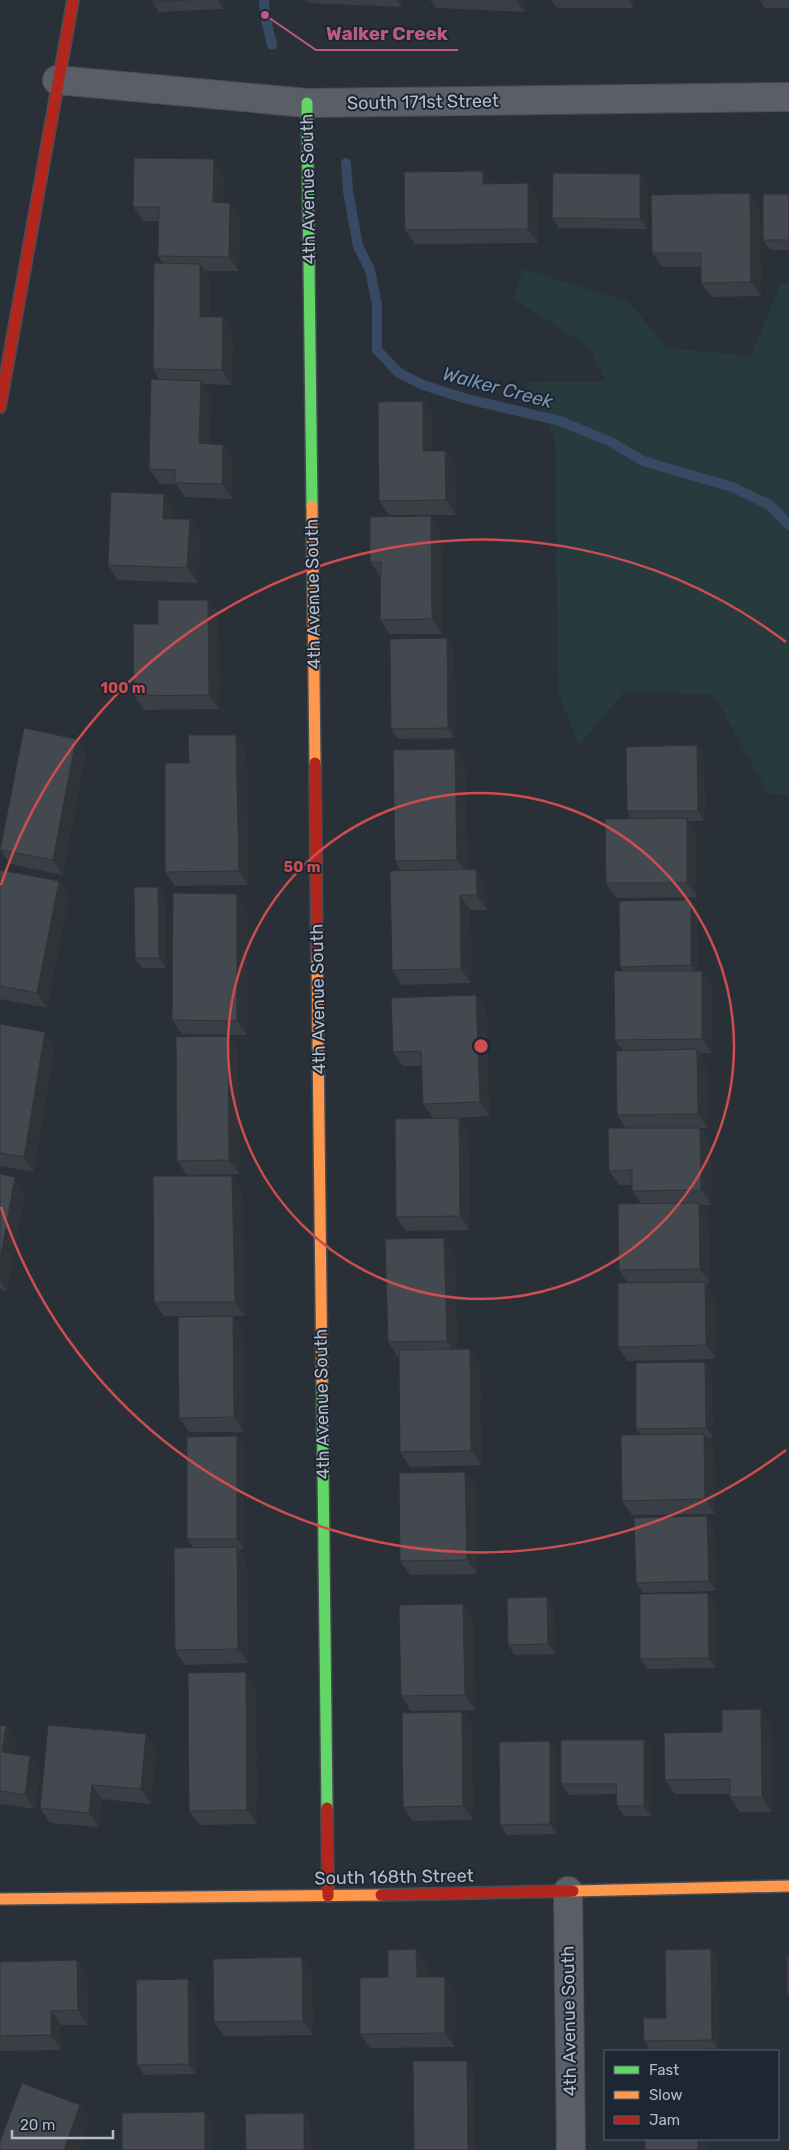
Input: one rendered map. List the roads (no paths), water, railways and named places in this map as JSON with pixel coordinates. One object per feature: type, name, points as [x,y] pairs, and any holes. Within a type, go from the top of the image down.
[{"type":"street","points":[[0,407],[73,0]]},
{"type":"street","name":"South 171st Street","points":[[58,80],[307,103],[789,97]]},
{"type":"street","name":"4th Avenue South","points":[[307,103],[328,1896]]},
{"type":"street","name":"South 168th Street","points":[[0,1899],[328,1896],[789,1886]]},
{"type":"street","name":"4th Avenue South","points":[[568,1891],[571,2150]]},
{"type":"waterway","name":"Walker Creek","points":[[264,0],[265,15],[272,45]]},
{"type":"waterway","name":"Walker Creek","points":[[346,163],[348,191],[358,246],[370,270],[377,305],[377,350],[399,373],[423,385],[467,399],[560,421],[611,442],[643,461],[732,487],[770,505],[789,525]]},
{"type":"place","name":"Walker Creek","points":[[265,15]]}]
